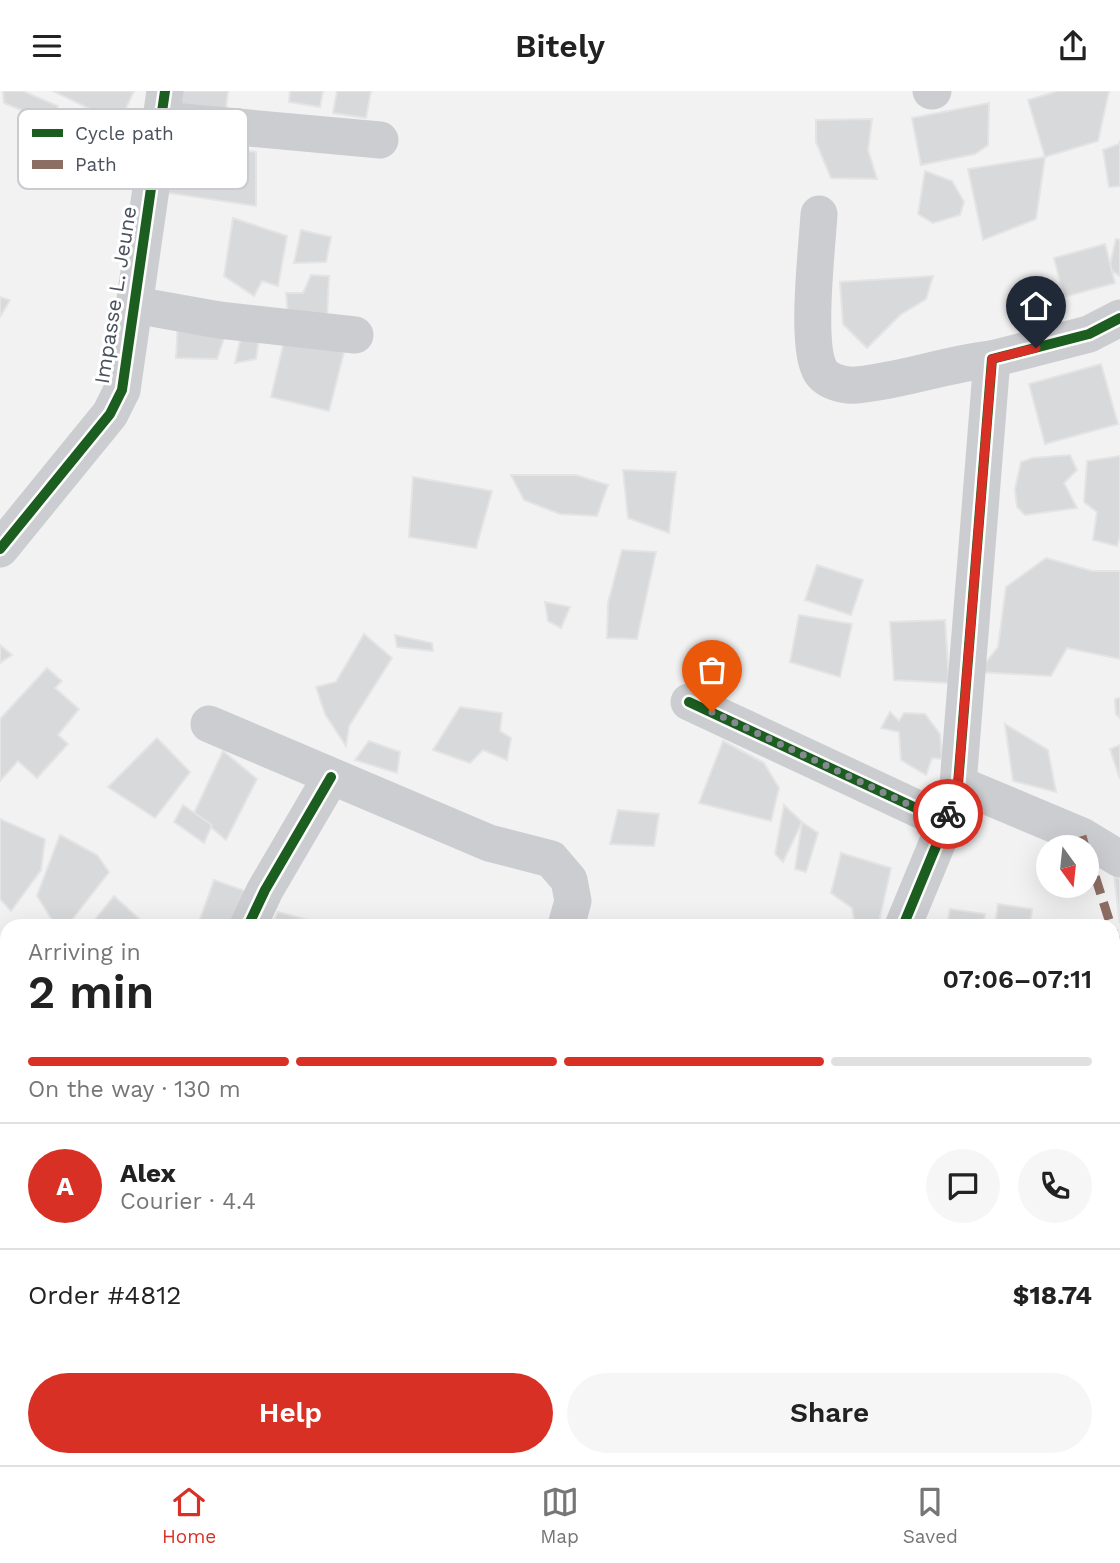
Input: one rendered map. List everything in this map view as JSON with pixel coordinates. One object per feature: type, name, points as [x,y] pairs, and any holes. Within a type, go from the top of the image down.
[{"type":"street","points":[[163,105],[188,109]]},
{"type":"street","points":[[248,119],[380,140]]},
{"type":"street","name":"Impasse L. Jeune","points":[[0,549],[110,414],[122,390],[151,189]]},
{"type":"street","points":[[819,214],[814,320],[816,359],[820,372],[833,382],[853,386],[960,363],[992,359],[1088,334],[1120,318]]},
{"type":"street","points":[[135,305],[219,320],[355,335]]},
{"type":"street","points":[[906,919],[946,822],[958,784],[992,359]]},
{"type":"street","points":[[689,702],[946,822]]},
{"type":"street","points":[[209,724],[489,843],[551,859],[569,880],[570,914]]},
{"type":"street","points":[[251,919],[265,890],[331,777]]},
{"type":"street","points":[[958,784],[1082,836],[1120,859]]},
{"type":"building","points":[[3,91],[23,91],[58,106],[58,109],[19,109],[4,103]]},
{"type":"building","points":[[53,91],[134,91],[126,109],[90,109]]},
{"type":"building","points":[[181,91],[228,91],[226,109],[179,109]]},
{"type":"building","points":[[290,91],[323,91],[320,107],[289,102]]},
{"type":"building","points":[[337,91],[371,91],[366,118],[333,113]]},
{"type":"building","points":[[1058,91],[1109,91],[1098,141],[1045,157],[1028,100]]},
{"type":"building","points":[[989,103],[988,145],[975,154],[921,165],[912,118]]},
{"type":"building","points":[[872,119],[868,150],[877,179],[831,178],[816,142],[816,120]]},
{"type":"building","points":[[1120,141],[1120,186],[1109,187],[1103,150],[1119,144]]},
{"type":"building","points":[[248,151],[256,152],[256,206],[162,192],[162,189],[248,189]]},
{"type":"building","points":[[1045,157],[1036,219],[983,240],[968,169]]},
{"type":"building","points":[[925,171],[952,181],[964,202],[960,215],[933,223],[918,214]]},
{"type":"building","points":[[233,218],[287,236],[278,286],[262,281],[254,296],[224,276]]},
{"type":"building","points":[[301,230],[331,237],[326,262],[294,263]]},
{"type":"building","points":[[1116,239],[1120,240],[1120,276],[1109,269]]},
{"type":"building","points":[[1105,244],[1115,283],[1064,297],[1054,258]]},
{"type":"building","points":[[311,275],[329,276],[327,319],[288,314],[286,293],[303,293]]},
{"type":"building","points":[[933,276],[926,299],[900,315],[867,348],[843,324],[840,282]]},
{"type":"building","points":[[0,297],[10,300],[0,317]]},
{"type":"building","points":[[178,320],[226,332],[217,359],[176,358]]},
{"type":"building","points":[[243,328],[260,333],[256,359],[235,363]]},
{"type":"building","points":[[285,337],[344,352],[329,411],[271,397]]},
{"type":"building","points":[[1101,364],[1118,424],[1045,444],[1029,384]]},
{"type":"building","points":[[1070,455],[1077,470],[1064,483],[1077,508],[1025,515],[1017,507],[1015,489],[1021,462],[1032,458]]},
{"type":"building","points":[[1120,456],[1120,536],[1117,546],[1093,540],[1097,512],[1084,502],[1087,461]]},
{"type":"building","points":[[623,470],[676,472],[669,533],[628,518]]},
{"type":"building","points":[[511,475],[576,475],[608,485],[597,516],[560,514],[524,500]]},
{"type":"building","points":[[413,477],[492,491],[476,548],[409,537]]},
{"type":"building","points":[[622,550],[656,552],[637,639],[607,638],[608,603]]},
{"type":"building","points":[[1046,558],[1092,571],[1120,571],[1120,659],[1067,648],[1051,676],[978,672],[998,647],[1006,587]]},
{"type":"building","points":[[817,565],[863,580],[851,615],[805,600]]},
{"type":"building","points":[[545,602],[570,607],[561,628],[548,621]]},
{"type":"building","points":[[799,615],[852,624],[840,677],[790,662]]},
{"type":"building","points":[[945,620],[949,683],[894,680],[890,622]]},
{"type":"building","points":[[364,634],[392,658],[349,726],[346,746],[325,714],[316,687],[336,682]]},
{"type":"building","points":[[395,635],[432,643],[433,651],[397,647]]},
{"type":"building","points":[[0,645],[12,655],[0,663]]},
{"type":"building","points":[[47,668],[62,681],[55,688],[79,709],[58,735],[68,744],[37,778],[18,761],[0,781],[0,719]]},
{"type":"building","points":[[1120,698],[1120,718],[1116,714],[1115,699]]},
{"type":"building","points":[[460,707],[502,713],[500,731],[511,738],[507,760],[483,750],[470,763],[433,750]]},
{"type":"building","points":[[890,712],[899,721],[904,713],[925,714],[940,734],[942,759],[932,758],[926,775],[901,760],[899,732],[881,728]]},
{"type":"building","points":[[1005,724],[1048,750],[1056,792],[1013,781]]},
{"type":"building","points":[[157,738],[190,772],[155,818],[108,787]]},
{"type":"building","points":[[369,741],[400,752],[397,773],[355,760]]},
{"type":"building","points":[[723,741],[764,763],[779,788],[771,821],[699,803]]},
{"type":"building","points":[[1120,745],[1120,779],[1110,749]]},
{"type":"building","points":[[223,751],[257,779],[226,840],[194,813]]},
{"type":"building","points":[[183,805],[212,825],[204,843],[174,822]]},
{"type":"building","points":[[784,805],[802,822],[783,862],[775,854]]},
{"type":"building","points":[[618,810],[659,814],[654,846],[610,844]]},
{"type":"building","points":[[0,819],[45,839],[41,870],[11,911],[0,899]]},
{"type":"building","points":[[802,822],[818,833],[806,872],[795,869]]},
{"type":"building","points":[[60,835],[97,855],[109,872],[72,919],[52,919],[37,896]]},
{"type":"building","points":[[841,853],[891,868],[880,919],[854,919],[852,908],[831,893]]},
{"type":"building","points":[[1114,876],[1120,879],[1119,919]]},
{"type":"building","points":[[214,880],[254,894],[245,919],[200,919]]},
{"type":"building","points":[[114,896],[139,919],[96,919]]},
{"type":"building","points":[[998,904],[1032,909],[1031,919],[996,919]]},
{"type":"building","points":[[950,909],[985,914],[984,919],[948,919]]},
{"type":"building","points":[[278,912],[304,919],[274,919]]},
{"type":"marked path","points":[[1099,888],[1109,919]]},
{"type":"cycle path","points":[[162,109],[165,91]]},
{"type":"cycle path","points":[[0,549],[110,414],[122,390],[151,189]]},
{"type":"cycle path","points":[[906,919],[946,822],[958,784],[992,359],[1089,334],[1120,318]]},
{"type":"cycle path","points":[[689,702],[946,822]]},
{"type":"cycle path","points":[[251,919],[265,890],[331,777]]},
{"type":"way so far","points":[[712,712],[946,822],[948,814]]},
{"type":"route","points":[[948,814],[958,784],[992,359],[1036,348]]}]
